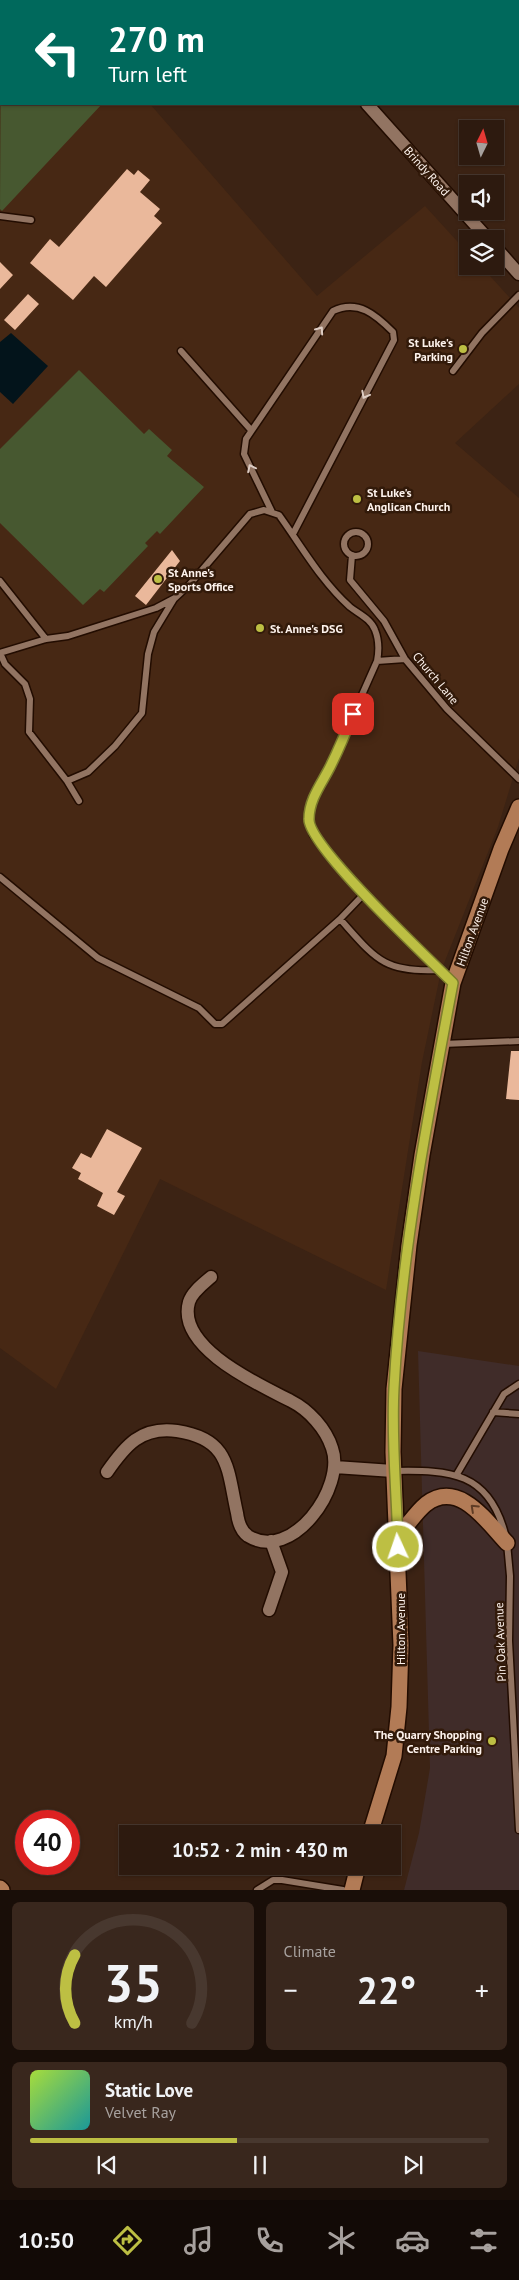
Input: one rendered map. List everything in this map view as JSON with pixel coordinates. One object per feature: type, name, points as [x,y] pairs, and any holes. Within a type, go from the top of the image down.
[{"type":"street","name":"Brindy Road","points":[[368,105],[480,230]]},
{"type":"street","points":[[504,257],[519,274]]},
{"type":"street","name":"Hilton Avenue","points":[[373,1825],[394,1756],[399,1707],[401,1645],[398,1536],[393,1471],[394,1389],[407,1264],[422,1155],[453,983],[501,849],[519,807]]},
{"type":"street","points":[[107,1472],[124,1447],[142,1435],[165,1430],[191,1433],[212,1442],[222,1454],[232,1483],[239,1524],[247,1535],[271,1542],[290,1536],[303,1526],[317,1510],[327,1491],[335,1466],[333,1449],[323,1430],[313,1417],[294,1403],[243,1376],[211,1354],[197,1336],[190,1324],[189,1302],[195,1291],[211,1277]]},
{"type":"street","points":[[335,1466],[393,1471]]},
{"type":"street","points":[[398,1536],[426,1504],[440,1496],[454,1496],[467,1501],[507,1543]]},
{"type":"street","points":[[269,1610],[282,1572],[271,1542]]},
{"type":"street","points":[[352,1890],[356,1875]]},
{"type":"lane","points":[[0,216],[31,220]]},
{"type":"lane","points":[[453,371],[482,333],[519,295]]},
{"type":"lane","points":[[272,512],[244,454],[246,439],[333,311],[345,306],[356,307],[378,317],[393,332],[394,340],[293,534]]},
{"type":"lane","points":[[181,351],[251,430]]},
{"type":"lane","points":[[79,801],[67,781],[30,732],[30,699],[25,684],[5,664],[0,653],[46,639],[68,636],[124,620],[156,608],[175,598],[190,584],[250,514],[257,510],[279,515],[322,579],[349,606],[369,620],[376,636],[379,651],[377,661],[330,767],[312,799],[308,819],[313,835],[364,894],[453,983]]},
{"type":"lane","name":"Church Lane","points":[[352,555],[350,580],[384,622],[405,659],[447,709],[519,779]]},
{"type":"lane","points":[[0,581],[46,639]]},
{"type":"lane","points":[[67,781],[88,772],[115,746],[142,712],[148,654],[154,632],[175,598]]},
{"type":"lane","points":[[377,661],[405,659]]},
{"type":"lane","points":[[0,877],[98,958],[199,1008],[215,1024],[222,1024],[228,1020],[340,919],[364,894]]},
{"type":"lane","points":[[340,919],[376,958],[387,965],[415,971],[440,970]]},
{"type":"lane","points":[[442,1044],[519,1041]]},
{"type":"lane","points":[[457,1474],[504,1394],[519,1384]]},
{"type":"lane","points":[[493,1412],[519,1414]]},
{"type":"lane","name":"Pin Oak Avenue","points":[[393,1471],[457,1474],[477,1483],[501,1520],[507,1543],[510,1576],[509,1641],[519,1830]]},
{"type":"lane","points":[[257,1890],[272,1880],[343,1890]]},
{"type":"shaded area","name":"St. Anne's DSG","points":[[0,105],[151,105],[317,296],[425,206],[459,243],[459,275],[489,275],[519,308],[519,384],[455,443],[519,498],[519,758],[498,827],[441,971],[422,1062],[386,1290],[160,1179],[56,1389],[0,1348]]},
{"type":"shaded area","points":[[11,333],[48,366],[13,404],[0,392],[0,342]]},
{"type":"shaded area","points":[[418,1351],[519,1366],[519,1890],[404,1890],[419,1833],[430,1768]]},
{"type":"green space","points":[[1,105],[101,105],[2,211],[0,209]]},
{"type":"green space","points":[[79,370],[144,434],[149,429],[172,450],[167,456],[204,487],[160,534],[157,531],[145,543],[148,546],[104,592],[100,589],[83,605],[0,523],[0,449]]},
{"type":"building","points":[[127,169],[134,175],[138,170],[150,180],[140,192],[160,209],[154,216],[162,223],[106,287],[94,276],[73,300],[30,263],[50,239],[59,247]]},
{"type":"building","points":[[0,262],[13,275],[0,289]]},
{"type":"building","points":[[28,294],[39,304],[15,330],[4,320]]},
{"type":"building","name":"St Anne's Sports Office","points":[[172,550],[180,561],[146,605],[135,596]]},
{"type":"building","points":[[511,1051],[519,1051],[519,1100],[506,1099]]},
{"type":"building","points":[[107,1129],[142,1148],[117,1192],[125,1196],[114,1215],[97,1206],[103,1193],[78,1179],[81,1173],[72,1168],[81,1153],[91,1158]]},
{"type":"place","name":"St Luke's Parking","points":[[463,349]]},
{"type":"place","name":"St Luke's Anglican Church","points":[[357,499]]},
{"type":"place","name":"St Anne's Sports Office","points":[[158,579]]},
{"type":"place","name":"St. Anne's DSG","points":[[260,628]]},
{"type":"place","name":"The Quarry Shopping Centre Parking","points":[[492,1741]]},
{"type":"route","points":[[353,714],[330,767],[312,799],[308,819],[313,835],[357,886],[453,983],[422,1155],[409,1244],[397,1353],[394,1389],[393,1471],[398,1547]]}]
